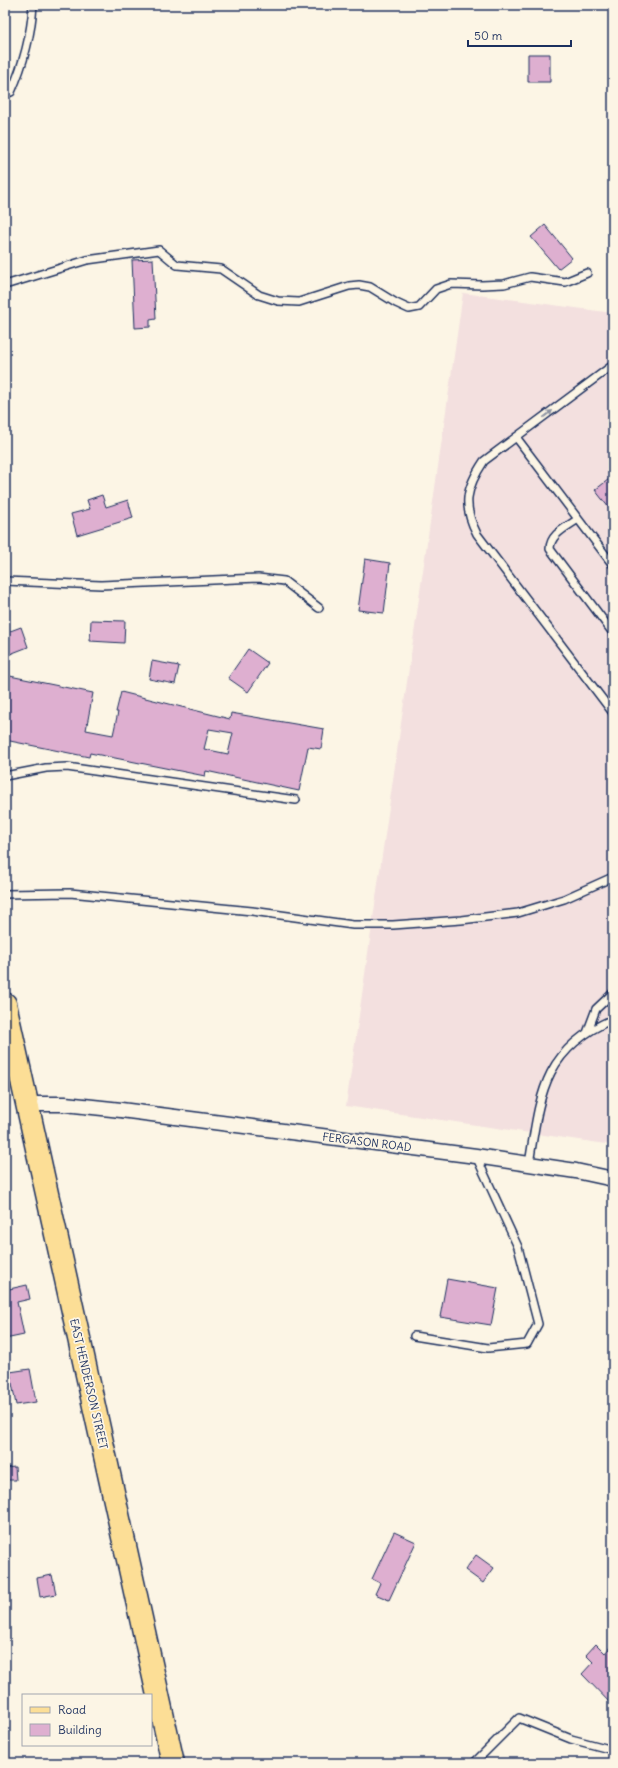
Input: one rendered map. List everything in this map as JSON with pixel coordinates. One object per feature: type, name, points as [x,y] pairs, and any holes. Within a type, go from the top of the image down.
[{"type":"main road","name":"EAST HENDERSON STREET","points":[[5,1004],[173,1763]]},
{"type":"street","name":"FERGASON ROAD","points":[[26,1104],[65,1104],[121,1110],[476,1156],[576,1171],[613,1179]]},
{"type":"lane","points":[[5,94],[11,92],[23,65],[32,29],[33,5]]},
{"type":"lane","points":[[5,285],[87,260],[159,250],[177,265],[221,269],[259,295],[278,301],[300,302],[350,286],[359,285],[370,287],[409,309],[419,308],[436,289],[451,284],[504,284],[530,277],[565,282],[587,273]]},
{"type":"lane","points":[[613,365],[484,461],[470,483],[467,508],[471,522],[485,544],[613,713]]},
{"type":"lane","points":[[516,437],[613,565]]},
{"type":"lane","points":[[578,519],[559,532],[550,544],[550,550],[613,633]]},
{"type":"lane","points":[[5,581],[101,585],[258,578],[284,581],[319,608]]},
{"type":"lane","points":[[5,776],[46,768],[67,767],[296,800]]},
{"type":"lane","points":[[5,894],[70,893],[252,911],[353,925],[393,925],[461,920],[518,912],[564,899],[613,878]]},
{"type":"lane","points":[[587,1033],[596,1009],[613,993]]},
{"type":"lane","points":[[529,1164],[539,1102],[551,1071],[569,1046],[587,1033],[613,1019]]},
{"type":"lane","points":[[414,1336],[488,1348],[527,1344],[538,1324],[518,1247],[476,1156]]},
{"type":"lane","points":[[474,1763],[520,1718],[571,1739],[613,1750]]},
{"type":"shaded area","points":[[463,293],[613,313],[613,1145],[346,1106]]},
{"type":"building","points":[[528,54],[550,54],[550,82],[528,82]]},
{"type":"building","points":[[545,225],[572,258],[558,269],[531,237]]},
{"type":"building","points":[[153,259],[156,319],[150,320],[150,327],[135,328],[132,260]]},
{"type":"building","points":[[613,476],[613,513],[595,490]]},
{"type":"building","points":[[102,495],[106,507],[128,500],[133,518],[77,535],[71,514],[90,509],[87,500]]},
{"type":"building","points":[[365,559],[390,563],[384,613],[358,610]]},
{"type":"building","points":[[91,620],[125,621],[124,643],[90,641]]},
{"type":"building","points":[[21,627],[28,647],[10,654],[5,641],[5,633]]},
{"type":"building","points":[[248,649],[268,663],[248,692],[228,678]]},
{"type":"building","points":[[152,661],[179,666],[175,684],[149,679]]},
{"type":"building","points":[[5,675],[93,693],[86,730],[113,735],[118,712],[116,712],[121,692],[230,719],[231,713],[324,729],[321,749],[308,747],[299,791],[206,771],[205,776],[90,753],[89,757],[5,740]],"holes":[[[209,729],[233,733],[228,754],[204,749]]]},
{"type":"building","points":[[447,1279],[498,1288],[491,1325],[440,1317]]},
{"type":"building","points":[[27,1285],[30,1299],[17,1302],[24,1335],[5,1339],[5,1290]]},
{"type":"building","points":[[30,1369],[36,1402],[16,1405],[10,1372]]},
{"type":"building","points":[[15,1467],[16,1480],[5,1480],[5,1468]]},
{"type":"building","points":[[394,1532],[416,1542],[389,1600],[375,1594],[380,1583],[372,1579]]},
{"type":"building","points":[[476,1555],[494,1568],[483,1583],[465,1570]]},
{"type":"building","points":[[52,1575],[56,1594],[40,1597],[37,1578]]},
{"type":"building","points":[[596,1644],[605,1653],[613,1644],[613,1706],[582,1674],[593,1662],[586,1655]]}]
